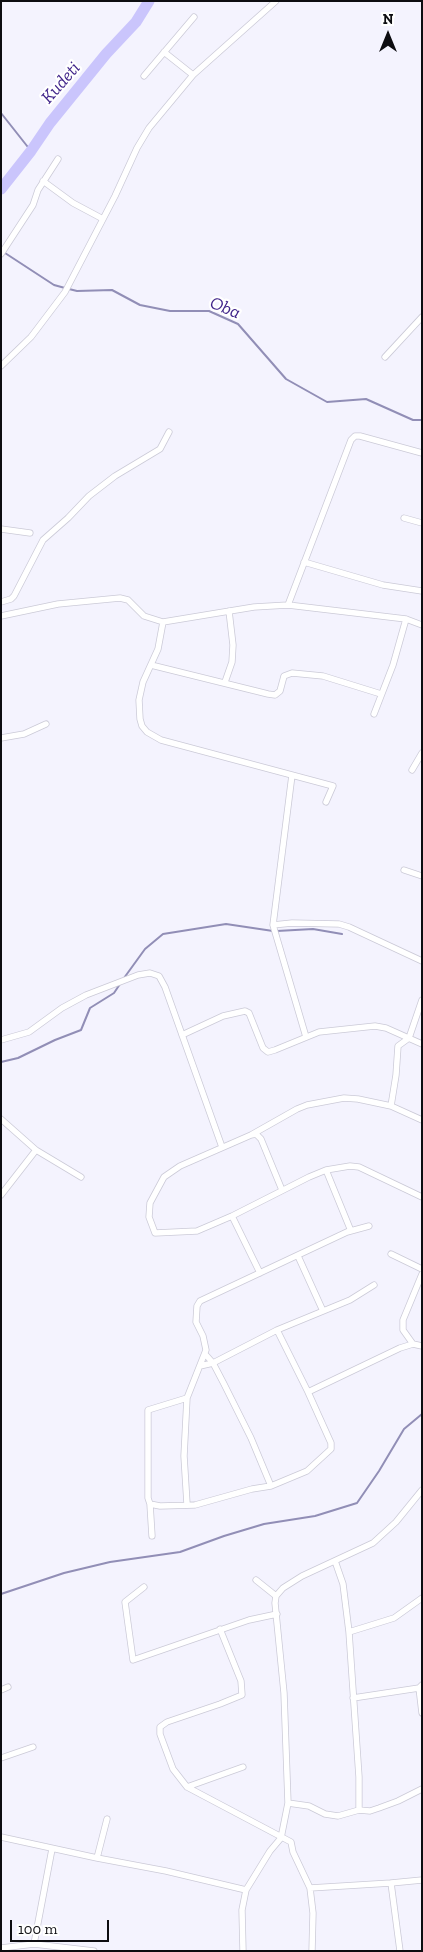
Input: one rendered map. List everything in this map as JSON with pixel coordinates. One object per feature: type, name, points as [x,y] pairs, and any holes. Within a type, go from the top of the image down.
[{"type":"street","points":[[1,366],[31,337],[65,292],[104,219],[137,148],[149,128],[193,75],[276,1]]},
{"type":"street","points":[[144,76],[194,17]]},
{"type":"street","points":[[164,52],[193,75]]},
{"type":"street","points":[[1,254],[58,159]]},
{"type":"street","points":[[44,181],[73,203],[104,219]]},
{"type":"street","points":[[385,358],[422,317]]},
{"type":"street","points":[[1,602],[12,599],[43,540],[89,496],[115,476],[160,449],[169,432]]},
{"type":"street","points":[[288,605],[351,440],[355,436],[360,436],[422,453]]},
{"type":"street","points":[[404,518],[422,523]]},
{"type":"street","points":[[1,529],[30,533]]},
{"type":"street","points":[[304,562],[383,585],[422,592]]},
{"type":"street","points":[[1,616],[58,604],[125,598],[144,616],[162,622],[229,610],[288,605],[406,619],[422,625]]},
{"type":"street","points":[[225,682],[232,662],[233,645],[229,610]]},
{"type":"street","points":[[374,714],[393,665],[406,619]]},
{"type":"street","points":[[162,622],[158,649],[143,682],[139,700],[140,719],[142,726],[147,732],[161,740],[332,786],[326,802]]},
{"type":"street","points":[[151,665],[190,676],[225,682],[275,695],[280,691],[284,676],[292,672],[323,676],[381,694]]},
{"type":"street","points":[[1,738],[24,734],[46,724]]},
{"type":"street","points":[[412,770],[422,753]]},
{"type":"street","points":[[292,775],[273,925],[306,1037]]},
{"type":"street","points":[[404,870],[422,876]]},
{"type":"street","points":[[273,925],[292,923],[344,926],[399,949],[422,961]]},
{"type":"street","points":[[1,1040],[30,1032],[57,1012],[86,995],[138,974],[150,973],[159,976],[165,987],[222,1147]]},
{"type":"street","points":[[391,1106],[398,1046],[409,1038],[422,1000]]},
{"type":"street","points":[[182,1035],[240,1011],[249,1013],[263,1048],[268,1052],[327,1030],[380,1026],[422,1044]]},
{"type":"street","points":[[422,1120],[391,1106],[358,1099],[344,1098],[297,1109],[251,1135],[180,1166],[164,1177],[150,1203],[149,1217],[155,1232],[179,1233],[197,1231],[326,1170],[350,1166],[359,1167],[422,1197]]},
{"type":"street","points":[[1,1119],[36,1150],[81,1177]]},
{"type":"street","points":[[251,1135],[256,1134],[261,1139],[282,1190]]},
{"type":"street","points":[[1,1195],[36,1150]]},
{"type":"street","points":[[326,1170],[351,1231]]},
{"type":"street","points":[[232,1216],[260,1273]]},
{"type":"street","points":[[187,1504],[184,1456],[187,1398],[205,1354],[206,1345],[196,1322],[197,1306],[200,1301],[351,1231],[370,1226]]},
{"type":"street","points":[[391,1254],[422,1269]]},
{"type":"street","points":[[298,1256],[323,1311]]},
{"type":"street","points":[[413,1344],[403,1330],[403,1320],[422,1274]]},
{"type":"street","points":[[200,1366],[213,1363],[277,1330],[350,1300],[374,1285]]},
{"type":"street","points":[[150,1504],[160,1506],[195,1504],[271,1486],[307,1471],[332,1449],[308,1392],[277,1330]]},
{"type":"street","points":[[308,1392],[400,1348],[413,1344],[422,1346]]},
{"type":"street","points":[[205,1354],[213,1363],[251,1438],[271,1486]]},
{"type":"street","points":[[152,1536],[148,1498],[148,1410],[187,1398]]},
{"type":"street","points":[[243,1951],[242,1910],[246,1890],[270,1851],[281,1838],[288,1803],[284,1693],[276,1596],[283,1588],[302,1576],[373,1543],[396,1522],[422,1490]]},
{"type":"street","points":[[335,1562],[343,1584],[349,1632],[359,1777],[359,1810]]},
{"type":"street","points":[[256,1580],[276,1596]]},
{"type":"street","points":[[144,1587],[125,1602],[133,1660],[220,1629],[277,1614]]},
{"type":"street","points":[[349,1632],[394,1618],[422,1598]]},
{"type":"street","points":[[220,1629],[241,1681],[242,1695],[167,1722],[160,1727],[160,1730],[173,1769],[187,1787],[291,1842],[293,1852],[310,1888],[313,1913],[312,1951]]},
{"type":"street","points":[[1,1690],[8,1687]]},
{"type":"street","points":[[353,1698],[420,1687],[422,1713]]},
{"type":"street","points":[[1,1758],[33,1746]]},
{"type":"street","points":[[187,1787],[243,1767]]},
{"type":"street","points":[[288,1803],[309,1806],[330,1815],[338,1816],[359,1810],[370,1811],[380,1808],[422,1789]]},
{"type":"street","points":[[96,1858],[106,1819]]},
{"type":"street","points":[[1,1838],[166,1871],[246,1890]]},
{"type":"street","points":[[34,1944],[52,1849]]},
{"type":"street","points":[[310,1888],[391,1884],[422,1880]]},
{"type":"street","points":[[391,1884],[400,1951]]},
{"type":"street","points":[[1,1948],[34,1944],[94,1951]]},
{"type":"waterway","name":"Kudeti","points":[[1,189],[50,123],[106,54],[136,22],[149,1]]},
{"type":"waterway","points":[[1,113],[31,151]]},
{"type":"waterway","name":"Oba","points":[[5,253],[54,285],[65,288]]},
{"type":"waterway","name":"Oba","points":[[69,289],[77,291],[112,290],[140,305],[170,311],[209,311],[238,324],[286,379],[327,402],[366,399],[413,420],[422,420]]},
{"type":"waterway","points":[[124,978],[145,949],[163,934],[226,924],[273,931]]},
{"type":"waterway","points":[[277,931],[313,929],[342,934]]},
{"type":"waterway","points":[[1,1062],[18,1058],[81,1030],[90,1008],[114,993],[120,984]]},
{"type":"waterway","points":[[1,1594],[64,1573],[110,1562],[180,1552],[264,1524],[315,1516],[357,1503],[404,1429],[422,1414]]}]
